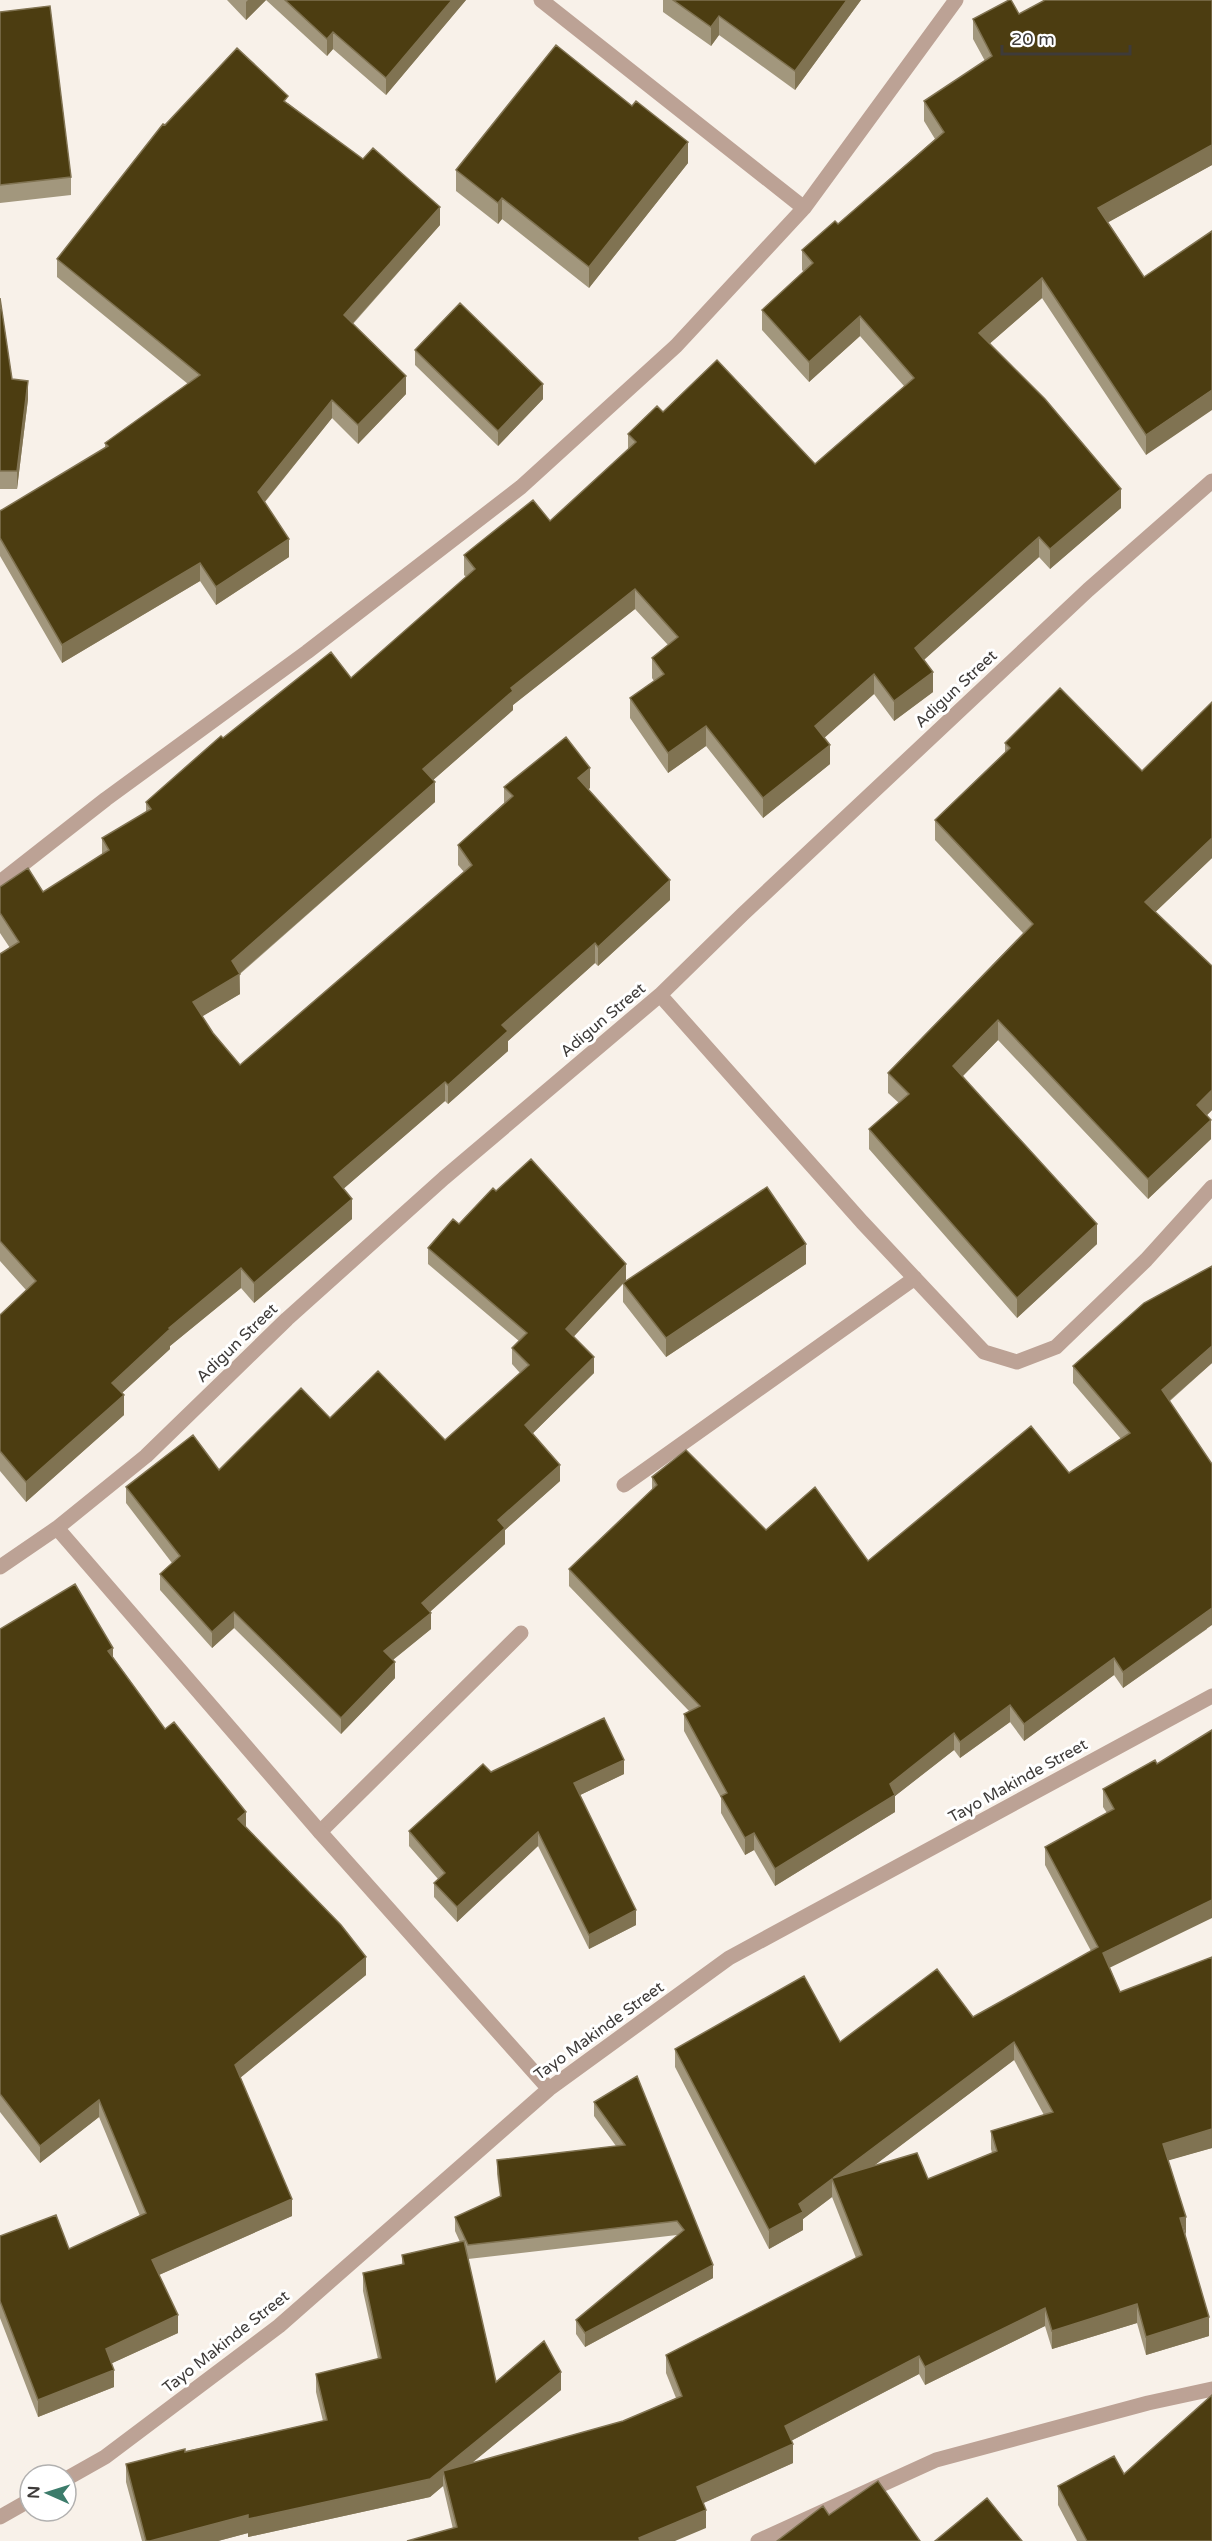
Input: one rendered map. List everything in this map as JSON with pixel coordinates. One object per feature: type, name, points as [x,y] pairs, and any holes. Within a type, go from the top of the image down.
[{"type":"street","points":[[541,0],[804,208]]},
{"type":"street","points":[[0,882],[105,799],[307,652],[521,488],[676,346],[804,208],[956,0]]},
{"type":"street","name":"Adigun Street","points":[[0,1567],[57,1528],[146,1456],[287,1318],[444,1178],[660,995],[1088,590],[1212,482]]},
{"type":"street","points":[[660,995],[984,1352],[1017,1362],[1056,1347],[1146,1260],[1212,1187]]},
{"type":"street","points":[[624,1485],[915,1278]]},
{"type":"street","points":[[57,1528],[320,1832],[549,2089]]},
{"type":"street","points":[[320,1832],[521,1633]]},
{"type":"street","name":"Tayo Makinde Street","points":[[78,2473],[105,2457],[279,2326],[549,2089],[729,1958],[1212,1696]]},
{"type":"street","points":[[758,2541],[936,2460],[1148,2403],[1212,2389]]},
{"type":"street","points":[[0,2517],[18,2507]]},
{"type":"building","points":[[285,0],[452,0],[386,78],[333,32],[327,39]]},
{"type":"building","points":[[673,0],[847,0],[795,71],[719,16],[711,27]]},
{"type":"building","points":[[1009,0],[1019,14],[1045,0],[1212,0],[1212,145],[1098,208],[1144,277],[1212,231],[1212,390],[1146,435],[1042,278],[979,333],[1045,399],[1121,489],[1050,549],[1039,537],[915,648],[933,672],[894,701],[874,674],[815,726],[830,745],[763,798],[706,726],[668,753],[630,698],[664,674],[652,658],[678,637],[635,589],[511,688],[513,691],[423,769],[435,782],[232,961],[240,974],[193,1002],[213,1033],[240,1065],[472,865],[458,845],[513,796],[504,787],[566,737],[590,768],[578,778],[670,880],[598,947],[595,943],[502,1025],[508,1031],[448,1085],[445,1082],[334,1177],[352,1199],[254,1283],[241,1268],[169,1328],[112,1383],[124,1395],[26,1482],[0,1451],[0,1315],[36,1281],[0,1241],[0,954],[19,942],[0,913],[0,887],[28,868],[43,892],[109,850],[102,838],[151,809],[146,802],[221,736],[223,738],[331,652],[351,678],[475,569],[464,555],[533,500],[550,521],[636,442],[628,434],[657,406],[663,412],[717,360],[815,464],[914,378],[860,316],[809,362],[762,310],[813,263],[802,250],[835,221],[838,224],[944,132],[924,101],[992,56],[973,19]]},
{"type":"building","points":[[50,6],[71,177],[0,185],[0,12]]},
{"type":"building","points":[[556,45],[632,106],[636,101],[688,142],[589,267],[502,198],[498,203],[456,170]]},
{"type":"building","points":[[237,48],[288,96],[284,101],[363,159],[373,148],[440,207],[344,315],[406,376],[358,425],[332,400],[258,492],[289,539],[216,587],[200,563],[62,645],[0,538],[0,511],[108,446],[105,443],[200,375],[57,259],[163,124],[165,125]]},
{"type":"building","points":[[0,298],[12,379],[28,381],[17,471],[0,471]]},
{"type":"building","points":[[460,303],[543,384],[498,431],[415,350]]},
{"type":"building","points":[[1060,688],[1142,771],[1212,702],[1212,838],[1145,902],[1212,966],[1212,1090],[1197,1105],[1211,1120],[1148,1179],[998,1020],[953,1066],[1097,1224],[1017,1298],[869,1129],[909,1094],[888,1073],[1033,924],[935,820],[1010,748],[1005,743]]},
{"type":"building","points":[[531,1159],[626,1264],[566,1329],[594,1357],[525,1425],[560,1465],[498,1520],[505,1528],[422,1603],[431,1613],[384,1651],[395,1662],[341,1718],[234,1612],[212,1632],[160,1574],[180,1556],[126,1487],[193,1435],[219,1470],[301,1388],[330,1418],[378,1371],[445,1440],[529,1365],[512,1348],[527,1333],[428,1248],[453,1219],[459,1224],[493,1188],[496,1191]]},
{"type":"building","points":[[767,1187],[806,1244],[666,1338],[623,1283]]},
{"type":"building","points":[[1212,1266],[1212,1346],[1162,1390],[1212,1464],[1212,1608],[1123,1672],[1114,1658],[1024,1724],[1010,1705],[960,1742],[954,1733],[890,1784],[895,1795],[775,1869],[754,1833],[745,1838],[721,1796],[727,1793],[684,1714],[700,1706],[569,1569],[657,1485],[652,1477],[686,1450],[766,1530],[815,1487],[868,1561],[1031,1426],[1069,1473],[1130,1433],[1073,1366],[1144,1303]]},
{"type":"building","points":[[75,1584],[113,1648],[108,1651],[165,1729],[174,1722],[246,1812],[238,1819],[341,1925],[366,1957],[235,2065],[292,2199],[152,2260],[178,2315],[106,2349],[114,2370],[38,2400],[0,2301],[0,2236],[56,2215],[69,2249],[146,2213],[99,2100],[40,2146],[0,2094],[0,1629]]},
{"type":"building","points":[[604,1718],[624,1760],[574,1783],[636,1910],[589,1935],[538,1832],[457,1907],[434,1883],[445,1873],[409,1831],[483,1764],[491,1772]]},
{"type":"building","points":[[1212,1730],[1212,1900],[1103,1953],[1120,1992],[1212,1957],[1212,2129],[1163,2144],[1186,2217],[1180,2218],[1209,2317],[1146,2337],[1137,2304],[1052,2331],[1045,2308],[925,2367],[919,2356],[785,2426],[793,2444],[697,2487],[706,2510],[639,2538],[640,2541],[407,2541],[457,2527],[443,2471],[623,2421],[682,2396],[666,2355],[862,2255],[832,2179],[799,2204],[803,2212],[769,2230],[675,2049],[804,1976],[840,2042],[937,1969],[973,2017],[1098,1947],[1045,1847],[1114,1809],[1103,1789],[1155,1760],[1157,1764]],"holes":[[[1014,2042],[1053,2112],[991,2131],[997,2151],[928,2179],[917,2153],[833,2178]]]},
{"type":"building","points":[[637,2076],[713,2265],[585,2333],[576,2320],[684,2230],[677,2221],[468,2245],[455,2217],[501,2196],[497,2160],[625,2145],[594,2102]]},
{"type":"building","points":[[464,2241],[496,2382],[544,2341],[561,2372],[430,2479],[248,2519],[248,2515],[146,2541],[126,2464],[185,2449],[185,2452],[327,2420],[316,2374],[381,2358],[363,2273],[404,2264],[402,2255]]},
{"type":"building","points":[[1212,2395],[1212,2541],[1087,2541],[1058,2486],[1114,2456],[1124,2474]]},
{"type":"building","points":[[878,2481],[920,2541],[777,2541],[823,2506],[829,2515]]},
{"type":"building","points":[[987,2498],[1022,2541],[935,2541]]}]
